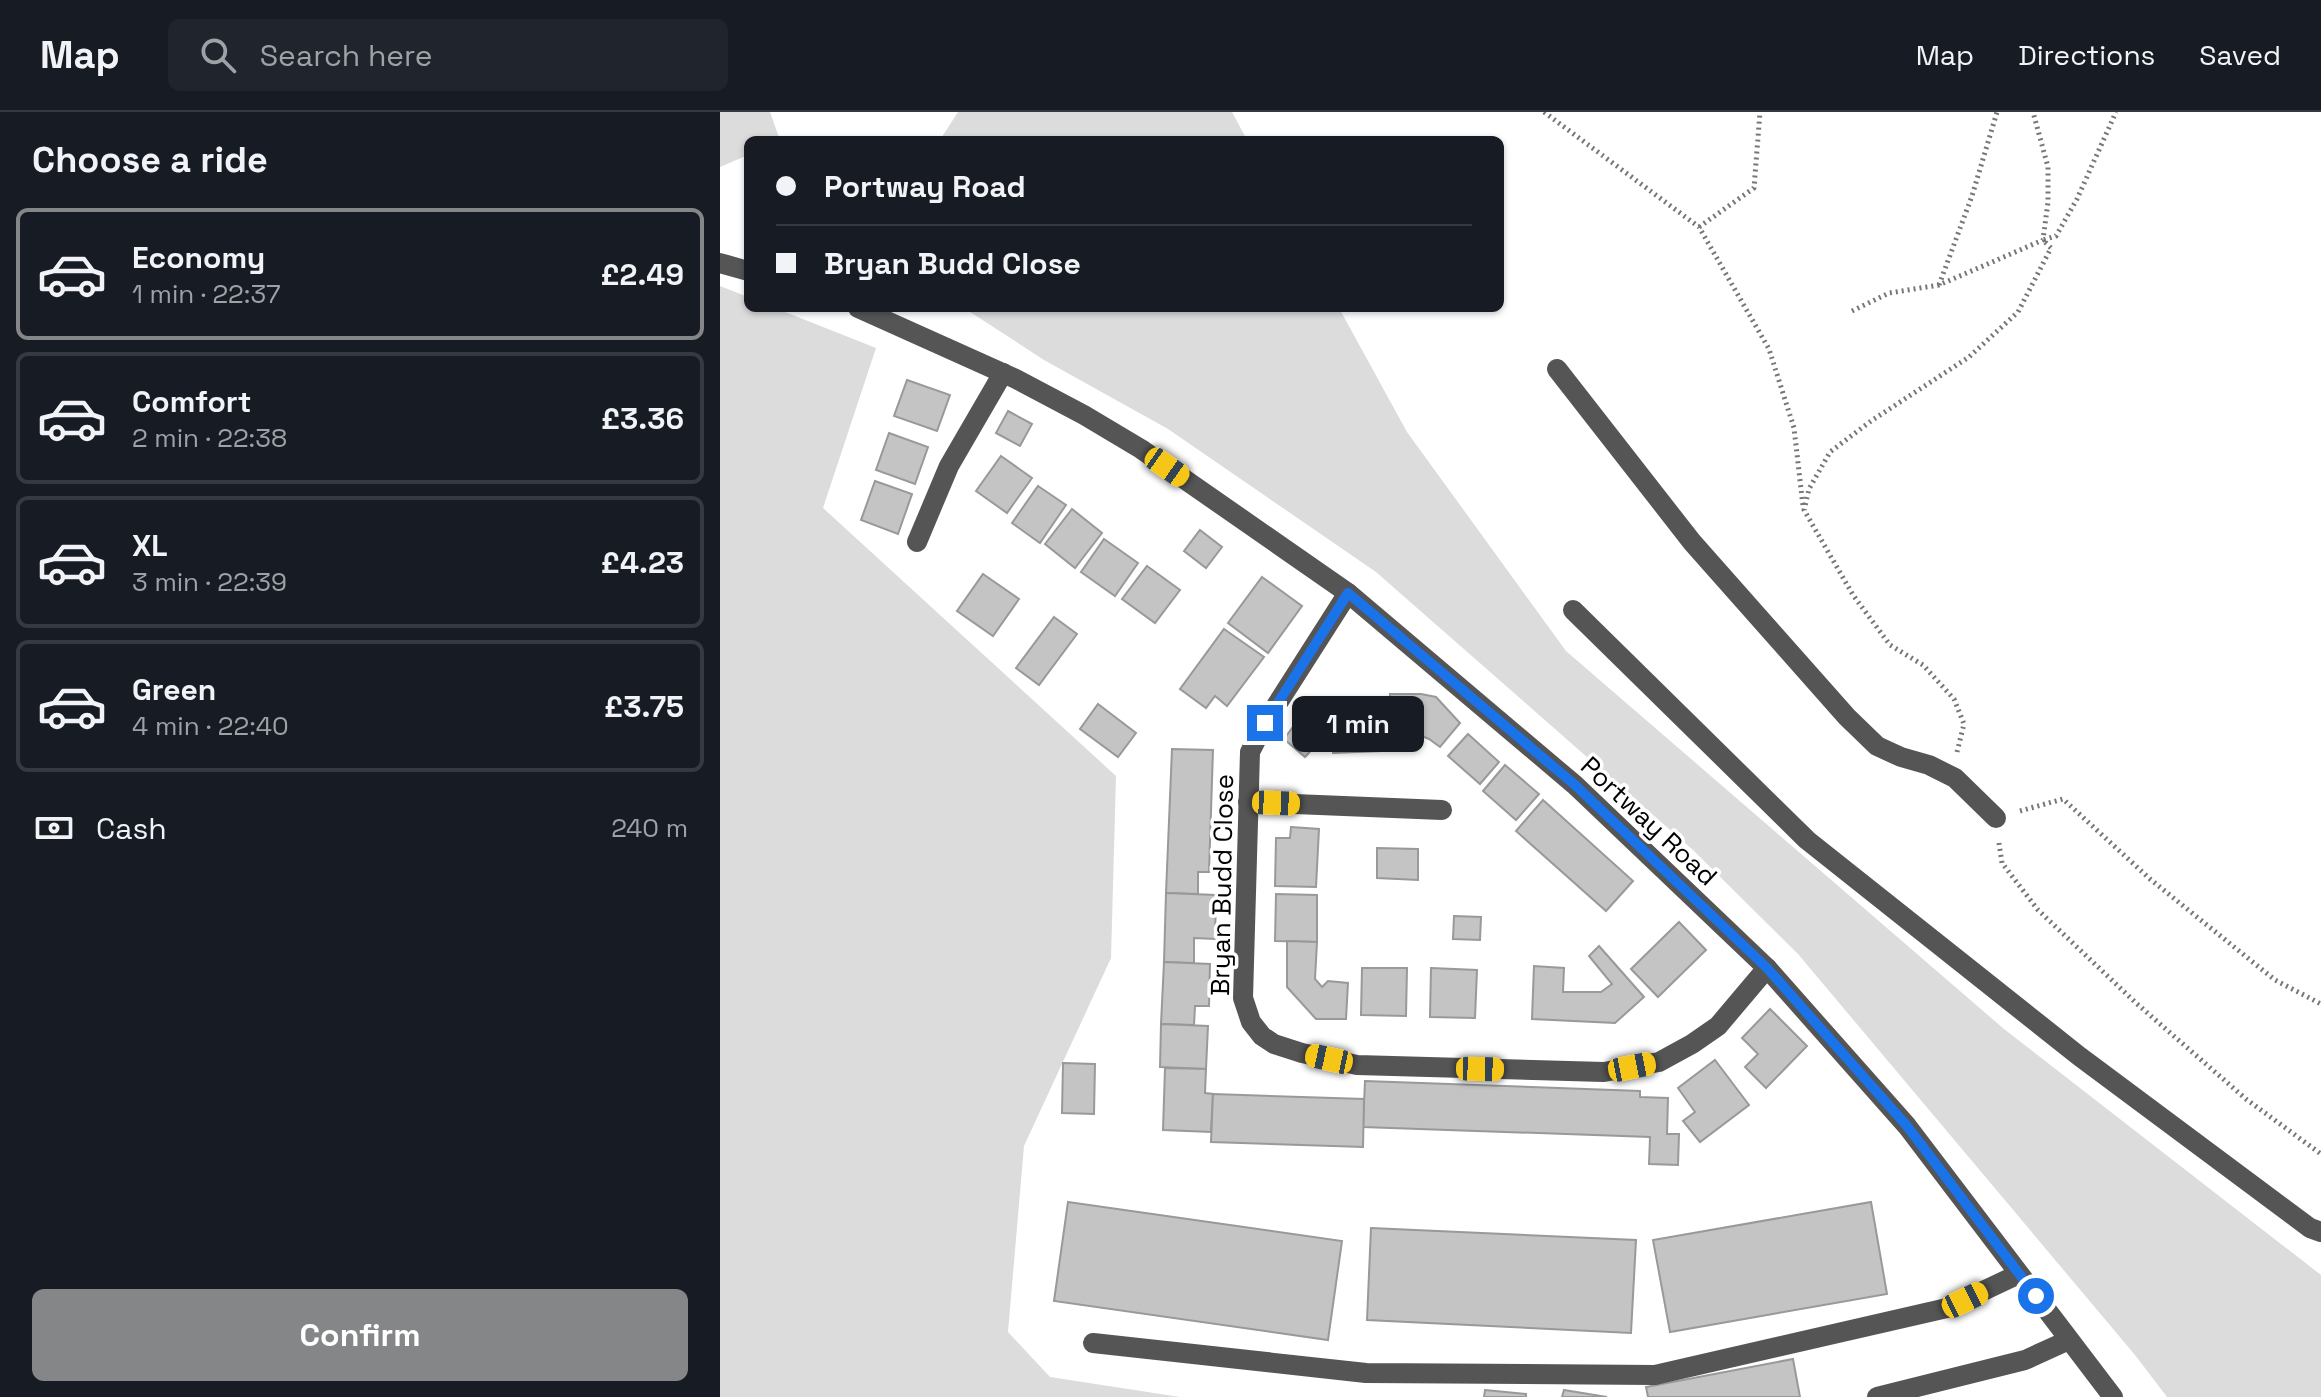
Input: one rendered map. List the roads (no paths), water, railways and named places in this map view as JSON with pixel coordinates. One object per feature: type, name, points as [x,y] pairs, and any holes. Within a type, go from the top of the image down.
[{"type":"street","points":[[720,263],[744,270]]},
{"type":"street","name":"Portway Road","points":[[867,312],[1003,373],[1141,449],[1348,593],[1575,785],[1767,968],[1907,1126],[2113,1397]]},
{"type":"street","points":[[1557,369],[1692,542],[1847,717],[1877,746],[1955,778],[1996,818]]},
{"type":"street","points":[[917,542],[949,466],[1003,373]]},
{"type":"street","name":"Bryan Budd Close","points":[[1348,593],[1265,723],[1250,752],[1243,998],[1251,1022],[1262,1036],[1274,1044],[1302,1053],[1357,1065],[1604,1072],[1659,1062],[1692,1044],[1718,1026],[1767,968]]},
{"type":"street","points":[[1573,610],[1807,840],[2079,1056],[2310,1228],[2321,1232]]},
{"type":"street","points":[[1248,802],[1442,810]]},
{"type":"street","points":[[1093,1343],[1366,1373],[1655,1375],[1947,1308],[2019,1274]]},
{"type":"street","points":[[1877,1397],[2025,1360],[2069,1340]]}]
